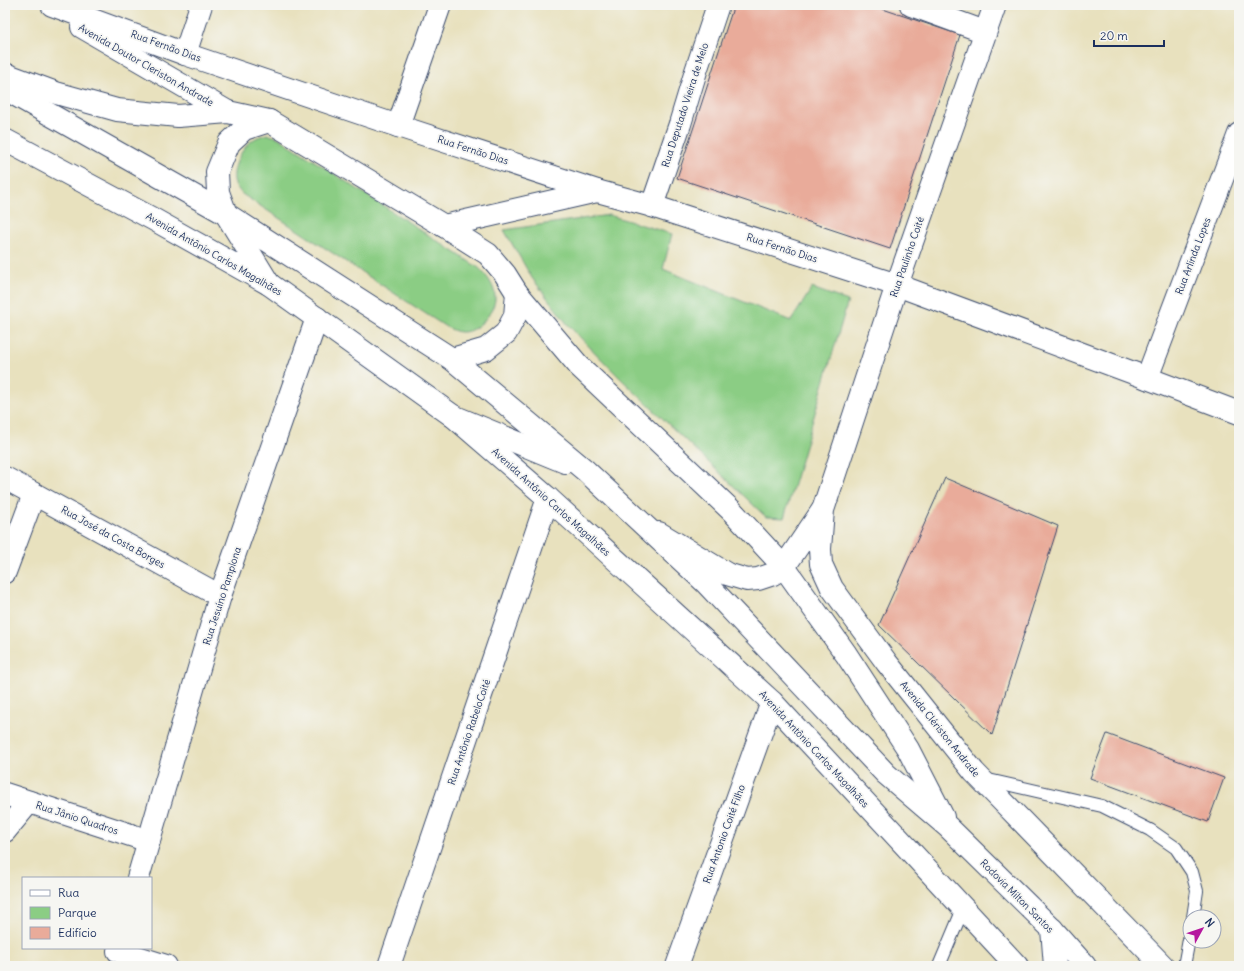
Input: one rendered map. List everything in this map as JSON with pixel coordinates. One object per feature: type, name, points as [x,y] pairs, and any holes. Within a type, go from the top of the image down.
[{"type":"main road","name":"Avenida Doutor Cleriston Andrade","points":[[44,5],[228,112]]},
{"type":"main road","name":"Rua Fernão Dias","points":[[52,5],[185,54],[398,126],[597,191],[652,206],[897,285],[1239,413]]},
{"type":"main road","points":[[185,54],[201,5]]},
{"type":"main road","points":[[398,126],[440,5]]},
{"type":"main road","name":"Rua Deputado Vieira de Melo","points":[[652,206],[718,5]]},
{"type":"main road","points":[[912,5],[985,32]]},
{"type":"main road","name":"Rua Paulinho Coité","points":[[823,510],[897,285],[995,5]]},
{"type":"main road","points":[[5,74],[56,93],[117,110],[178,116],[228,112],[269,121],[488,254],[505,274],[517,293],[579,366],[732,511],[784,566],[846,654],[908,749],[948,827]]},
{"type":"main road","points":[[5,89],[226,214],[452,359],[586,471],[706,584],[886,774],[948,827]]},
{"type":"main road","points":[[269,121],[244,129],[228,143],[217,172],[218,192],[226,214],[269,284]]},
{"type":"main road","name":"Rua Arlinda Lopes","points":[[1148,378],[1239,134]]},
{"type":"main road","name":"Avenida Antônio Carlos Magalhães","points":[[5,140],[269,284],[453,416],[548,498],[772,702],[1017,966]]},
{"type":"main road","points":[[444,226],[597,191]]},
{"type":"main road","points":[[452,359],[486,350],[506,333],[515,316],[517,293]]},
{"type":"main road","name":"Rua Jesuíno Pamplona","points":[[138,877],[220,596],[317,318]]},
{"type":"main road","points":[[453,416],[586,471]]},
{"type":"main road","name":"Rua José da Costa Borges","points":[[5,478],[220,596]]},
{"type":"main road","points":[[5,572],[34,494]]},
{"type":"main road","name":"Rua Antônio RabeloCoité","points":[[389,966],[548,498]]},
{"type":"main road","points":[[638,520],[727,574],[747,580],[758,579],[773,574],[784,566],[823,510]]},
{"type":"main road","name":"Avenida Clériston Andrade","points":[[823,510],[820,549],[821,564],[832,588],[887,663],[980,778],[1163,966]]},
{"type":"main road","name":"Rua Antonio Coité Filho","points":[[676,966],[772,702]]},
{"type":"main road","name":"Rua Jânio Quadros","points":[[5,794],[149,841]]},
{"type":"main road","points":[[5,831],[29,802]]},
{"type":"main road","name":"Rodovia Milton Santos","points":[[948,827],[1052,929],[1085,966]]},
{"type":"main road","points":[[1052,929],[1055,966]]},
{"type":"main road","points":[[116,955],[166,966]]},
{"type":"lane","points":[[980,778],[1102,806],[1150,830],[1176,848],[1192,872],[1197,891],[1194,909]]},
{"type":"lane","points":[[939,966],[963,908]]},
{"type":"lane","points":[[1184,966],[1187,949]]},
{"type":"green space","points":[[267,134],[279,138],[479,268],[490,282],[495,295],[494,305],[483,322],[472,329],[461,332],[457,332],[446,327],[242,194],[236,186],[234,180],[237,161],[248,144],[258,137]]},
{"type":"green space","points":[[609,215],[672,234],[663,269],[791,321],[812,288],[848,301],[784,518],[766,517],[620,378],[568,325],[532,278],[504,230]]},
{"type":"building","points":[[734,5],[871,5],[960,35],[890,249],[677,178]]},
{"type":"building","points":[[945,478],[1058,526],[992,735],[879,625]]},
{"type":"building","points":[[1107,734],[1224,778],[1208,822],[1090,778]]}]
